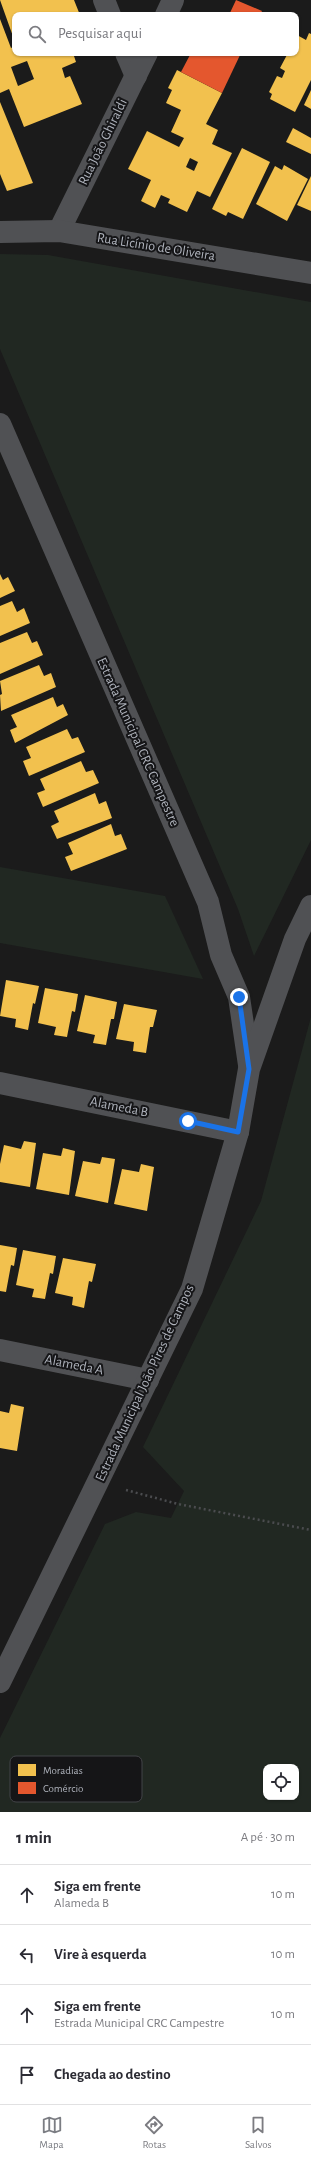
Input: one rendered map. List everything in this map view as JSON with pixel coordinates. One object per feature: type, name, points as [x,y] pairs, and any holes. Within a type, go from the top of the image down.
[{"type":"street","points":[[104,0],[109,12]]},
{"type":"street","points":[[167,12],[173,0]]},
{"type":"street","points":[[127,56],[136,76]]},
{"type":"street","name":"Rua João Ghiraldi","points":[[59,231],[146,56]]},
{"type":"street","name":"Rua Licínio de Oliveira","points":[[0,232],[59,231],[311,273]]},
{"type":"street","name":"Estrada Municipal CRC Campestre","points":[[0,424],[208,902],[221,955],[239,997],[249,1069]]},
{"type":"street","points":[[249,1069],[295,939],[311,906]]},
{"type":"street","name":"Estrada Municipal João Pires de Campos","points":[[0,1682],[192,1289],[238,1132],[249,1069]]},
{"type":"street","name":"Alameda B","points":[[0,1083],[238,1132]]},
{"type":"street","name":"Alameda A","points":[[0,1350],[148,1380]]},
{"type":"path","points":[[99,1481],[137,1494],[178,1504],[311,1530]]},
{"type":"shaded area","points":[[0,254],[48,255],[311,302],[311,840],[254,956],[238,909],[0,349]]},
{"type":"shaded area","points":[[0,867],[165,896],[203,979],[0,943]]},
{"type":"shaded area","points":[[311,1017],[311,1812],[0,1812],[0,1738],[105,1524],[136,1512],[171,1518],[184,1491],[143,1447],[261,1201]]},
{"type":"building: Moradias","points":[[0,0],[74,0],[79,12],[12,12],[12,34]]},
{"type":"building: Moradias","points":[[0,19],[12,48],[12,56],[74,56],[76,62],[62,68],[65,78],[70,76],[82,104],[24,127],[9,89],[0,93]],"holes":[[[27,61],[34,79],[18,86],[11,67]]]},
{"type":"building: Moradias","points":[[309,33],[311,34],[311,80],[295,112],[270,99],[272,94],[269,92],[277,76],[282,78],[285,71],[280,68],[286,56],[299,56],[299,36],[306,40]]},
{"type":"building: Moradias","points":[[177,70],[222,93],[206,124],[218,130],[212,144],[232,153],[210,197],[197,191],[187,212],[168,203],[170,199],[161,195],[155,208],[141,201],[151,180],[128,169],[147,131],[179,147],[184,138],[171,132],[181,110],[166,103],[172,90],[168,88]],"holes":[[[190,158],[198,162],[194,171],[186,167]]]},
{"type":"building: Moradias","points":[[311,90],[311,109],[304,105]]},
{"type":"building: Moradias","points":[[0,102],[33,183],[7,191],[0,174]]},
{"type":"building: Moradias","points":[[293,128],[311,138],[311,154],[286,142]]},
{"type":"building: Moradias","points":[[242,148],[270,162],[243,219],[228,212],[226,216],[212,209]]},
{"type":"building: Moradias","points":[[284,165],[308,179],[287,221],[256,204],[275,166],[282,170]]},
{"type":"building: Moradias","points":[[311,176],[311,211],[297,205]]},
{"type":"building: Moradias","points":[[0,574],[3,580],[8,577],[15,591],[0,598]]},
{"type":"building: Moradias","points":[[12,601],[17,612],[24,608],[30,623],[0,636],[0,606]]},
{"type":"building: Moradias","points":[[27,632],[32,643],[37,641],[43,655],[0,674],[0,643]]},
{"type":"building: Moradias","points":[[39,665],[44,676],[51,673],[56,687],[1,711],[0,695],[2,694],[0,681]]},
{"type":"building: Moradias","points":[[53,697],[57,707],[63,704],[68,715],[15,743],[10,730],[17,727],[11,715]]},
{"type":"building: Moradias","points":[[67,729],[72,739],[78,737],[85,752],[29,776],[23,761],[31,758],[26,747]]},
{"type":"building: Moradias","points":[[81,761],[86,772],[93,770],[99,783],[43,807],[37,793],[45,790],[40,779]]},
{"type":"building: Moradias","points":[[95,793],[99,804],[106,801],[112,818],[57,839],[51,826],[59,822],[54,811]]},
{"type":"building: Moradias","points":[[111,824],[115,836],[121,834],[127,849],[71,871],[65,857],[73,854],[68,843]]},
{"type":"building: Moradias","points":[[6,980],[39,986],[35,1004],[33,1003],[28,1030],[15,1027],[16,1019],[0,1016]]},
{"type":"building: Moradias","points":[[45,988],[78,994],[75,1012],[72,1011],[67,1037],[54,1035],[56,1027],[38,1023]]},
{"type":"building: Moradias","points":[[85,995],[117,1002],[114,1019],[111,1019],[106,1045],[93,1043],[95,1035],[77,1031]]},
{"type":"building: Moradias","points":[[124,1004],[157,1010],[153,1027],[150,1027],[146,1053],[133,1051],[134,1042],[116,1039]]},
{"type":"building: Moradias","points":[[24,1141],[36,1143],[30,1187],[0,1182],[0,1164],[4,1145],[21,1149]]},
{"type":"building: Moradias","points":[[63,1148],[75,1151],[69,1195],[36,1189],[43,1153],[61,1156]]},
{"type":"building: Moradias","points":[[102,1157],[115,1159],[108,1203],[75,1196],[83,1161],[100,1164]]},
{"type":"building: Moradias","points":[[141,1164],[154,1167],[147,1211],[114,1204],[122,1169],[139,1172]]},
{"type":"building: Moradias","points":[[0,1245],[17,1248],[14,1266],[11,1265],[6,1292],[0,1291]]},
{"type":"building: Moradias","points":[[23,1250],[56,1256],[53,1274],[50,1273],[45,1299],[32,1297],[34,1289],[16,1285]]},
{"type":"building: Moradias","points":[[63,1258],[96,1264],[92,1282],[89,1281],[84,1308],[72,1305],[73,1297],[55,1293]]},
{"type":"building: Moradias","points":[[11,1404],[24,1407],[17,1451],[0,1448],[0,1411],[9,1413]]},
{"type":"building: Comércio","points":[[236,0],[262,11],[262,12],[230,12]]},
{"type":"building: Comércio","points":[[189,56],[240,56],[222,93],[181,72]]},
{"type":"route","points":[[188,1121],[238,1132],[249,1069],[239,997]]}]
